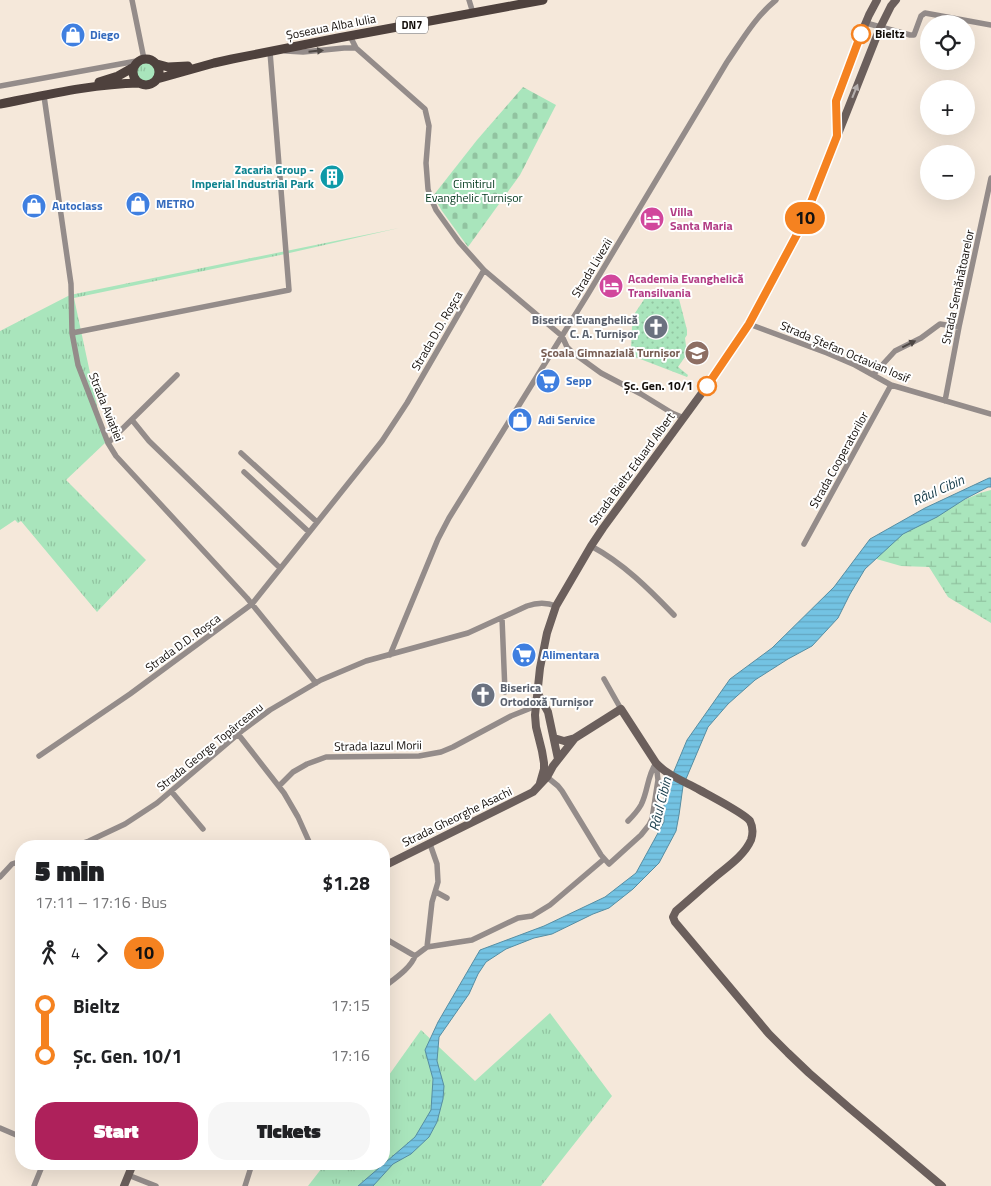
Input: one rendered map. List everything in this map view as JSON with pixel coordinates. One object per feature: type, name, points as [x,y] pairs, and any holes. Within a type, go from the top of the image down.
[{"type":"main road","name":"Șoseaua Alba Iulia","points":[[157,79],[214,63],[542,0]]},
{"type":"main road","name":"DN7","points":[[78,89],[118,76],[136,62],[151,60],[157,64]]},
{"type":"main road","points":[[136,62],[134,75],[139,82]]},
{"type":"main road","name":"Șoseaua Alba Iulia","points":[[157,64],[168,67],[214,63]]},
{"type":"main road","points":[[157,64],[159,72],[157,79]]},
{"type":"main road","name":"DN7","points":[[0,104],[78,89],[139,82],[144,85],[150,84],[157,79]]},
{"type":"street","points":[[0,86],[136,62],[132,0]]},
{"type":"street","points":[[469,0],[473,13]]},
{"type":"street","name":"Strada Livezii","points":[[390,655],[438,538],[449,518],[562,336],[727,62],[749,30],[771,3],[776,0]]},
{"type":"street","points":[[837,136],[836,101],[866,22],[877,0]]},
{"type":"street","name":"Strada Bieltz Eduard Albert","points":[[539,787],[544,763],[535,721],[537,692],[547,633],[556,606],[603,528],[727,358],[749,324],[802,225],[880,28],[896,0]]},
{"type":"street","points":[[866,22],[880,28],[910,35],[914,35],[921,16],[925,13],[991,25]]},
{"type":"street","points":[[350,36],[356,48],[424,110],[429,126],[426,163],[428,189],[436,210],[459,242],[484,270],[562,336],[567,347],[572,352],[601,373],[684,418]]},
{"type":"street","points":[[72,333],[289,290],[273,51],[303,52],[356,48]]},
{"type":"street","name":"Strada Aviației","points":[[44,96],[71,284],[72,333],[78,366],[108,443],[116,456],[252,604],[316,683]]},
{"type":"street","name":"Strada Semănătoarelor","points":[[945,401],[991,178]]},
{"type":"street","name":"Strada D.D. Roșca","points":[[40,756],[130,694],[252,604],[382,441],[407,403],[484,270]]},
{"type":"street","name":"Strada Ștefan Octavian Iosif","points":[[749,324],[855,365],[891,385],[991,414]]},
{"type":"street","points":[[873,375],[895,351],[920,338],[940,324],[959,327]]},
{"type":"street","points":[[108,443],[177,375]]},
{"type":"street","name":"Strada Cooperatorilor","points":[[804,544],[891,385]]},
{"type":"street","points":[[132,420],[149,441],[280,568]]},
{"type":"street","points":[[241,453],[317,522]]},
{"type":"street","points":[[244,472],[309,532]]},
{"type":"street","points":[[591,546],[627,570],[674,615]]},
{"type":"street","name":"Strada George Topârceanu","points":[[90,840],[125,824],[158,804],[238,734],[270,710],[316,683],[366,661],[468,633],[535,603],[556,606]]},
{"type":"street","points":[[502,618],[505,692]]},
{"type":"street","points":[[604,679],[656,763],[667,773],[691,785],[748,819],[751,823],[753,833],[750,842],[738,857],[676,911],[673,917],[675,922],[769,1034],[788,1053],[840,1101],[942,1186]]},
{"type":"street","points":[[537,692],[548,712],[558,759]]},
{"type":"street","name":"Strada Iazul Morii","points":[[279,786],[293,772],[307,764],[326,758],[418,756],[441,752],[504,719],[536,706]]},
{"type":"street","points":[[554,738],[564,741],[575,738],[621,709]]},
{"type":"street","points":[[238,734],[279,786],[298,817],[308,840]]},
{"type":"street","name":"Strada Gheorghe Asachi","points":[[390,863],[526,796],[539,787],[575,738]]},
{"type":"street","points":[[628,821],[642,804],[649,776],[656,763]]},
{"type":"street","points":[[547,777],[562,791],[609,864],[641,835],[652,819],[658,775],[656,763]]},
{"type":"street","points":[[171,792],[203,828]]},
{"type":"street","points":[[642,804],[654,806]]},
{"type":"street","points":[[427,947],[432,902],[438,882],[437,864],[430,844]]},
{"type":"street","points":[[390,982],[410,966],[415,956],[427,947],[472,940],[518,918],[532,916],[550,905],[604,859]]},
{"type":"street","points":[[0,878],[15,863]]},
{"type":"street","points":[[436,892],[447,898]]},
{"type":"street","points":[[390,941],[415,956]]},
{"type":"street","points":[[0,1128],[15,1134]]},
{"type":"street","points":[[34,1186],[41,1170]]},
{"type":"street","points":[[124,1186],[130,1170]]},
{"type":"street","points":[[245,1186],[250,1170]]},
{"type":"street","points":[[128,1175],[156,1186]]},
{"type":"green space","points":[[142,62],[150,62],[156,68],[156,76],[150,82],[142,82],[136,76],[136,68]]},
{"type":"green space","name":"Cimitirul Evanghelic Turnișor","points":[[523,87],[556,105],[520,175],[468,247],[433,196],[477,140]]},
{"type":"green space","points":[[399,228],[74,298],[105,443],[66,480],[146,560],[97,612],[21,521],[18,523],[15,520],[0,530],[0,331],[70,295]]},
{"type":"green space","points":[[678,295],[687,330],[685,338],[687,354],[678,367],[688,375],[687,377],[622,352],[625,347],[631,349],[635,313],[645,298]]},
{"type":"green space","points":[[991,490],[991,623],[948,597],[929,567],[901,566],[873,558],[907,525]]},
{"type":"green space","points":[[550,1013],[612,1096],[541,1186],[308,1186],[320,1170],[390,1170],[390,1074],[421,1030],[475,1081]]},
{"type":"water","points":[[991,478],[991,487],[965,499],[937,517],[903,534],[865,569],[838,618],[812,646],[755,680],[728,704],[708,727],[683,786],[676,831],[659,863],[633,889],[609,908],[552,934],[534,938],[506,949],[486,962],[469,994],[439,1037],[437,1061],[444,1086],[437,1122],[429,1137],[411,1154],[390,1167],[390,1158],[415,1137],[431,1110],[433,1079],[425,1050],[438,1022],[480,950],[544,926],[605,897],[636,873],[664,822],[664,795],[687,740],[730,679],[772,648],[834,587],[870,539],[925,508]]},
{"type":"water","points":[[377,1170],[388,1170],[373,1186],[358,1186]]},
{"type":"bus line","name":"10","points":[[707,386],[749,324],[802,225],[837,136],[836,101],[861,34]]},
{"type":"place","name":"Bieltz","points":[[861,34]]},
{"type":"place","name":"Diego","points":[[73,35]]},
{"type":"place","name":"Zacaria Group - Imperial Industrial Park","points":[[332,177]]},
{"type":"place","name":"METRO","points":[[138,204]]},
{"type":"place","name":"Autoclass","points":[[34,206]]},
{"type":"place","name":"Villa Santa Maria","points":[[652,219]]},
{"type":"place","name":"Academia Evanghelică Transilvania","points":[[611,286]]},
{"type":"place","name":"Biserica Evanghelică C. A. Turnișor","points":[[656,327]]},
{"type":"place","name":"Școala Gimnazială Turnișor","points":[[697,353]]},
{"type":"place","name":"Sepp","points":[[548,381]]},
{"type":"place","name":"Șc. Gen. 10/1","points":[[707,386]]},
{"type":"place","name":"Adi Service","points":[[520,420]]},
{"type":"place","name":"Alimentara","points":[[524,655]]},
{"type":"place","name":"Biserica Ortodoxă Turnișor","points":[[483,695]]},
{"type":"water label","name":"Râul Cibin","points":[[938,490]]},
{"type":"water label","name":"Râul Cibin","points":[[660,804]]}]
